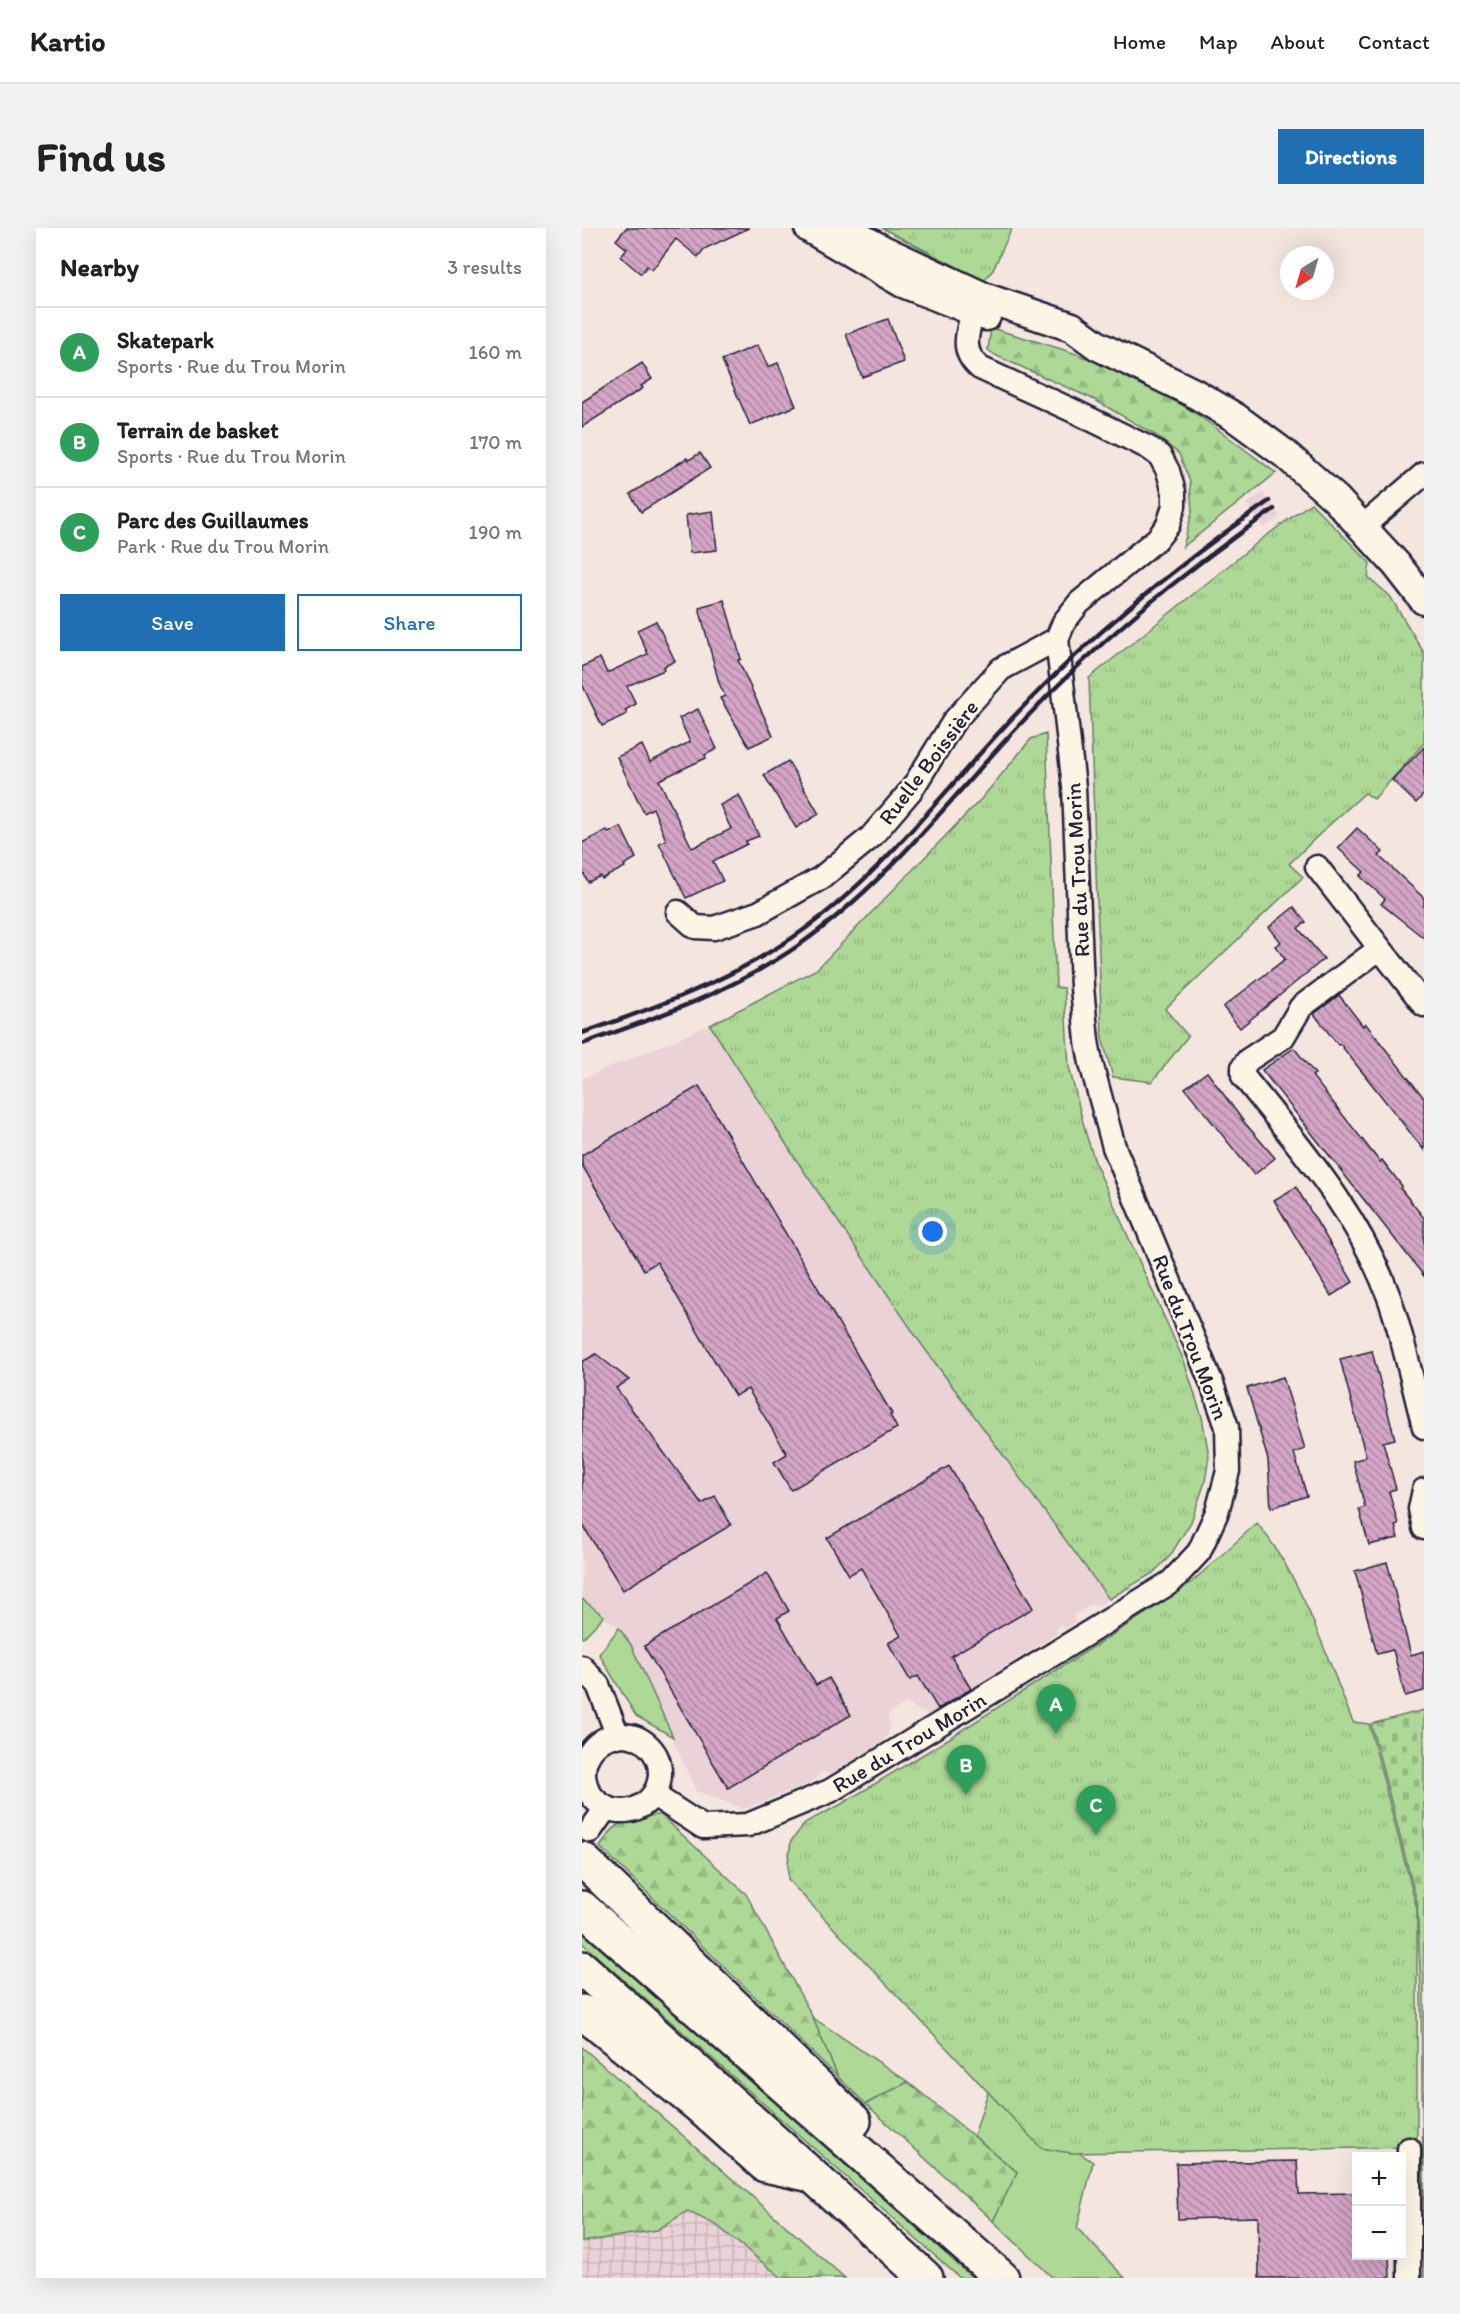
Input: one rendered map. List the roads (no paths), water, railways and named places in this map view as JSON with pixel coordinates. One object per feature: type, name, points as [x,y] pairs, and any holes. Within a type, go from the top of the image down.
[{"type":"highway","points":[[586,1845],[914,2179],[935,2221]]},
{"type":"highway","points":[[582,1908],[1002,2278]]},
{"type":"highway","points":[[582,1968],[926,2278]]},
{"type":"highway","points":[[582,2012],[699,2106],[765,2164],[813,2175]]},
{"type":"main road","points":[[809,228],[903,283],[974,312],[1064,340],[1098,346]]},
{"type":"main road","points":[[842,228],[885,251],[986,298],[1072,327],[1098,346],[1194,393],[1236,418],[1310,476],[1362,527],[1396,564],[1424,600]]},
{"type":"street","points":[[974,312],[967,336],[970,360],[996,377],[1076,412],[1149,448],[1160,456],[1168,471],[1174,492],[1174,506],[1168,525],[1163,532],[1079,603],[1064,622],[1057,639]]},
{"type":"street","points":[[1362,527],[1424,474]]},
{"type":"street","name":"Ruelle Boissière","points":[[678,912],[695,927],[714,928],[758,913],[821,878],[871,837],[905,797],[954,722],[1001,669],[1057,639]]},
{"type":"street","name":"Rue du Trou Morin","points":[[654,1795],[703,1827],[748,1826],[830,1791],[1171,1582],[1199,1552],[1217,1512],[1227,1472],[1227,1426],[1212,1384],[1114,1148],[1087,1041],[1074,787],[1057,639]]},
{"type":"street","points":[[1317,867],[1424,1005]]},
{"type":"street","points":[[1379,949],[1301,1007],[1283,1037],[1248,1060],[1243,1067],[1243,1076],[1337,1198],[1362,1237],[1390,1299],[1424,1428]]},
{"type":"street","points":[[1424,1490],[1420,1509],[1424,1528]]},
{"type":"street","points":[[582,1667],[598,1685],[618,1736]]},
{"type":"street","points":[[618,1736],[639,1740],[648,1745],[659,1764],[660,1774],[654,1795],[638,1808],[616,1811],[606,1808],[597,1801],[586,1783],[586,1762],[598,1744],[618,1736]]},
{"type":"street","points":[[586,1845],[606,1808]]},
{"type":"street","points":[[1409,2150],[1409,2278]]},
{"type":"railway","points":[[582,1033],[716,981],[767,954],[825,914],[884,860],[1019,711],[1077,653],[1170,574],[1269,501]]},
{"type":"railway","points":[[582,1044],[694,1002],[748,976],[799,945],[831,921],[862,894],[918,838],[1026,718],[1084,660],[1176,581],[1274,509]]},
{"type":"place","name":"Skatepark","points":[[1056,1734]]},
{"type":"place","name":"Terrain de basket","points":[[966,1795]]},
{"type":"place","name":"Parc des Guillaumes","points":[[1096,1835]]}]
